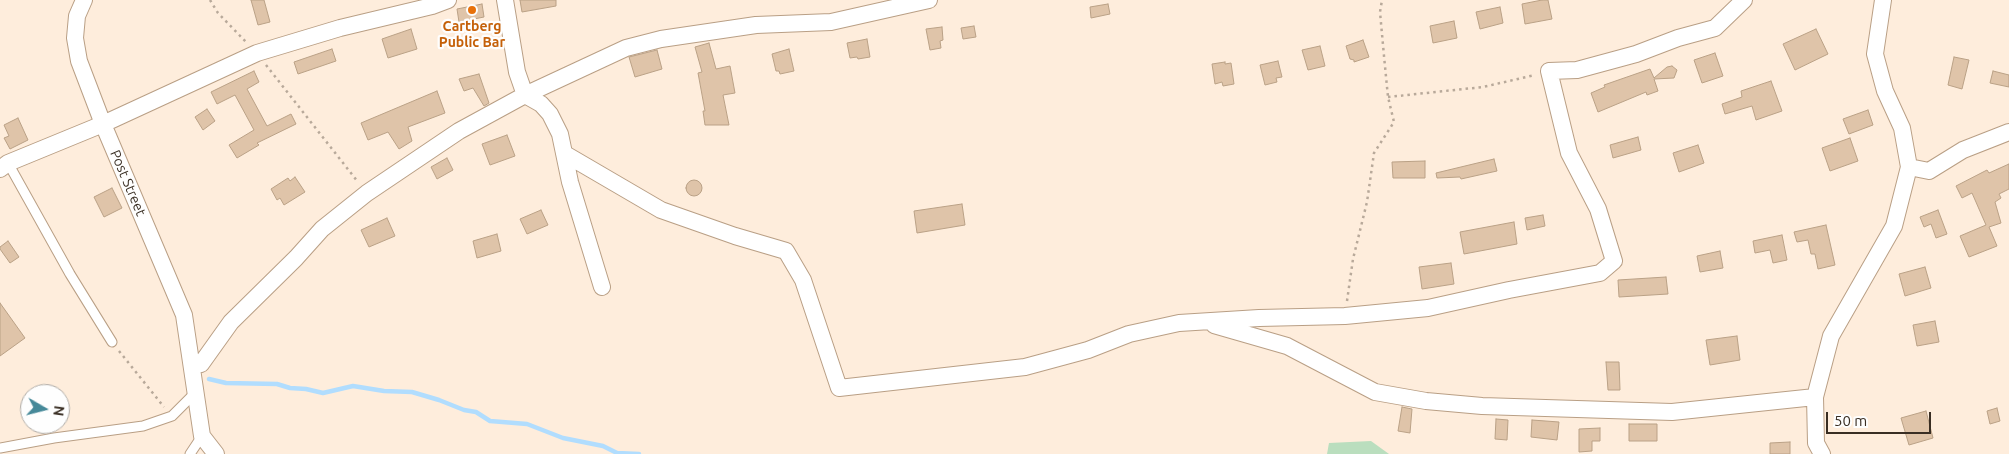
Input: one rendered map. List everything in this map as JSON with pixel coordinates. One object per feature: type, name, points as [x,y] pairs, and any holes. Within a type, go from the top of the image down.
[{"type":"street","name":"Post Street","points":[[84,0],[77,16],[75,38],[79,61],[103,124],[184,315],[193,366],[194,393],[202,436]]},
{"type":"street","points":[[4,166],[103,124],[257,53],[340,28],[432,6],[448,0]]},
{"type":"street","points":[[505,0],[517,72],[525,95],[541,104],[550,114],[560,134],[570,182],[602,287]]},
{"type":"street","points":[[193,366],[201,364],[231,322],[296,258],[322,229],[367,193],[459,131],[525,95],[626,48],[661,38],[756,25],[831,22],[929,0]]},
{"type":"street","points":[[565,154],[661,210],[735,236],[786,251],[803,280],[839,388],[1025,367],[1088,350],[1137,332],[1179,323],[1345,316],[1428,308],[1600,273],[1614,261],[1598,209],[1569,152],[1549,71],[1577,70],[1636,54],[1678,38],[1715,28],[1744,0]]},
{"type":"street","points":[[1822,454],[1816,444],[1815,397],[1831,336],[1894,226],[1908,167],[1902,128],[1884,91],[1875,54],[1883,0]]},
{"type":"street","points":[[1908,167],[1929,171],[1963,150],[2008,134]]},
{"type":"street","points":[[1202,321],[1287,346],[1375,392],[1426,401],[1491,406],[1672,412],[1815,397]]},
{"type":"street","points":[[202,436],[216,454]]},
{"type":"lane","points":[[4,166],[112,342]]},
{"type":"lane","points":[[0,448],[143,426],[172,416],[194,393]]},
{"type":"lane","points":[[190,454],[202,436]]},
{"type":"path","points":[[210,0],[218,13],[257,53],[367,193]]},
{"type":"path","points":[[1345,316],[1353,259],[1368,202],[1374,153],[1394,122],[1388,97],[1380,12],[1382,0]]},
{"type":"path","points":[[1388,97],[1483,87],[1549,71]]},
{"type":"path","points":[[112,342],[172,416]]},
{"type":"green space","points":[[1371,441],[1389,454],[1327,454],[1329,443]]},
{"type":"building","points":[[251,0],[264,0],[270,22],[258,25]]},
{"type":"building","points":[[520,0],[556,0],[556,6],[522,12]]},
{"type":"building","points":[[1548,0],[1552,19],[1525,24],[1522,4]]},
{"type":"building","points":[[482,4],[484,17],[459,22],[457,9]]},
{"type":"building","points":[[1108,4],[1110,14],[1091,18],[1090,7]]},
{"type":"building","points":[[1500,7],[1503,23],[1480,29],[1476,12]]},
{"type":"building","points":[[1454,21],[1457,38],[1433,43],[1430,26]]},
{"type":"building","points":[[974,26],[976,37],[963,39],[961,28]]},
{"type":"building","points":[[942,27],[943,40],[940,41],[941,48],[930,50],[926,29]]},
{"type":"building","points":[[411,29],[417,49],[388,58],[382,39]]},
{"type":"building","points":[[1816,29],[1828,54],[1795,70],[1783,44]]},
{"type":"building","points":[[867,39],[870,57],[850,58],[847,43]]},
{"type":"building","points":[[1363,40],[1369,57],[1354,62],[1354,60],[1350,59],[1346,46]]},
{"type":"building","points":[[709,43],[716,69],[730,66],[735,93],[723,95],[729,125],[705,125],[703,111],[705,111],[698,73],[702,72],[695,47]]},
{"type":"building","points":[[1320,46],[1325,66],[1308,70],[1302,50]]},
{"type":"building","points":[[332,49],[336,61],[298,74],[294,62]]},
{"type":"building","points":[[789,49],[794,71],[780,74],[779,71],[776,71],[772,54]]},
{"type":"building","points":[[657,50],[662,69],[635,77],[629,57]]},
{"type":"building","points":[[1715,53],[1723,76],[1702,83],[1694,60]]},
{"type":"building","points":[[1954,57],[1969,60],[1962,89],[1948,85]]},
{"type":"building","points":[[1278,61],[1282,77],[1276,78],[1277,82],[1265,85],[1260,65]]},
{"type":"building","points":[[1225,62],[1225,64],[1231,63],[1234,84],[1223,86],[1222,82],[1215,84],[1212,64]]},
{"type":"building","points":[[1672,66],[1677,70],[1674,78],[1654,79],[1658,91],[1647,95],[1646,92],[1598,112],[1591,93],[1605,87],[1604,85],[1650,69],[1654,78],[1667,67]]},
{"type":"building","points":[[254,71],[259,82],[247,89],[267,126],[291,114],[296,124],[257,143],[259,145],[237,158],[229,145],[254,130],[235,95],[217,104],[211,92]]},
{"type":"building","points":[[1993,71],[2009,75],[2009,87],[1990,83]]},
{"type":"building","points":[[479,74],[489,103],[484,106],[473,88],[464,91],[459,79]]},
{"type":"building","points":[[1771,81],[1782,111],[1756,120],[1752,106],[1725,114],[1722,104],[1742,97],[1741,91]]},
{"type":"building","points":[[437,91],[445,113],[408,127],[412,141],[399,149],[388,132],[368,140],[361,123]]},
{"type":"building","points":[[207,109],[215,121],[203,130],[195,117]]},
{"type":"building","points":[[1868,110],[1873,125],[1849,134],[1843,119]]},
{"type":"building","points":[[18,118],[28,140],[10,149],[4,138],[9,136],[4,125]]},
{"type":"building","points":[[507,135],[515,156],[490,165],[482,144]]},
{"type":"building","points":[[1638,137],[1641,150],[1613,158],[1610,145]]},
{"type":"building","points":[[1850,138],[1858,161],[1830,171],[1822,148]]},
{"type":"building","points":[[1698,145],[1704,163],[1679,172],[1673,153]]},
{"type":"building","points":[[447,158],[453,170],[437,179],[431,167]]},
{"type":"building","points":[[1494,159],[1497,171],[1461,179],[1460,177],[1437,178],[1436,173]]},
{"type":"building","points":[[1425,161],[1425,178],[1393,178],[1392,162]]},
{"type":"building","points":[[2009,164],[2009,189],[1999,194],[2001,198],[1995,202],[2001,223],[1989,227],[1997,246],[1969,257],[1960,236],[1986,225],[1972,193],[1962,198],[1956,186],[1987,170],[1989,173]]},
{"type":"building","points":[[295,177],[305,192],[284,205],[280,198],[277,200],[271,189],[288,178],[290,181]]},
{"type":"building","points":[[691,180],[697,180],[702,185],[700,194],[691,196],[686,191],[686,185]]},
{"type":"building","points":[[112,188],[122,208],[104,217],[94,197]]},
{"type":"building","points":[[962,204],[965,225],[917,233],[914,211]]},
{"type":"building","points":[[541,210],[548,225],[527,234],[520,219]]},
{"type":"building","points":[[1938,210],[1947,234],[1936,238],[1931,224],[1924,227],[1920,217]]},
{"type":"building","points":[[1543,215],[1545,226],[1527,230],[1525,218]]},
{"type":"building","points":[[387,218],[395,236],[369,247],[361,230]]},
{"type":"building","points":[[1514,222],[1517,244],[1464,254],[1460,232]]},
{"type":"building","points":[[1826,225],[1835,265],[1818,269],[1815,254],[1811,254],[1808,240],[1797,242],[1794,232]]},
{"type":"building","points":[[497,234],[501,251],[477,258],[473,241]]},
{"type":"building","points":[[1782,235],[1787,260],[1773,263],[1770,250],[1755,253],[1753,241]]},
{"type":"building","points":[[8,241],[19,257],[10,263],[0,249]]},
{"type":"building","points":[[1720,251],[1723,268],[1700,272],[1697,256]]},
{"type":"building","points":[[1451,263],[1454,284],[1422,289],[1419,267]]},
{"type":"building","points":[[1925,267],[1931,288],[1905,296],[1899,274]]},
{"type":"building","points":[[1666,277],[1668,294],[1619,297],[1618,280]]},
{"type":"building","points":[[0,303],[25,338],[0,356]]},
{"type":"building","points":[[1935,321],[1939,342],[1917,346],[1913,325]]},
{"type":"building","points":[[1737,336],[1740,360],[1710,365],[1706,340]]},
{"type":"building","points":[[1606,362],[1619,362],[1620,390],[1608,390]]},
{"type":"building","points":[[1402,407],[1412,409],[1410,433],[1398,431]]},
{"type":"building","points":[[1997,408],[2000,421],[1990,424],[1987,411]]},
{"type":"building","points":[[1926,411],[1933,438],[1909,445],[1901,418]]},
{"type":"building","points":[[1496,419],[1508,420],[1507,440],[1495,439]]},
{"type":"building","points":[[1532,420],[1559,422],[1557,440],[1531,437]]},
{"type":"building","points":[[1629,424],[1657,424],[1657,441],[1629,441]]},
{"type":"building","points":[[1600,428],[1600,441],[1592,441],[1592,451],[1579,452],[1579,429]]},
{"type":"building","points":[[1790,442],[1790,454],[1770,454],[1770,443]]},
{"type":"waterway","points":[[209,379],[226,383],[277,384],[323,393],[353,386],[384,391],[412,392],[464,410],[476,412],[490,421],[527,424],[563,438],[603,446],[617,453],[639,454]]},
{"type":"place","name":"Cartberg Public Bar","points":[[472,10]]}]
